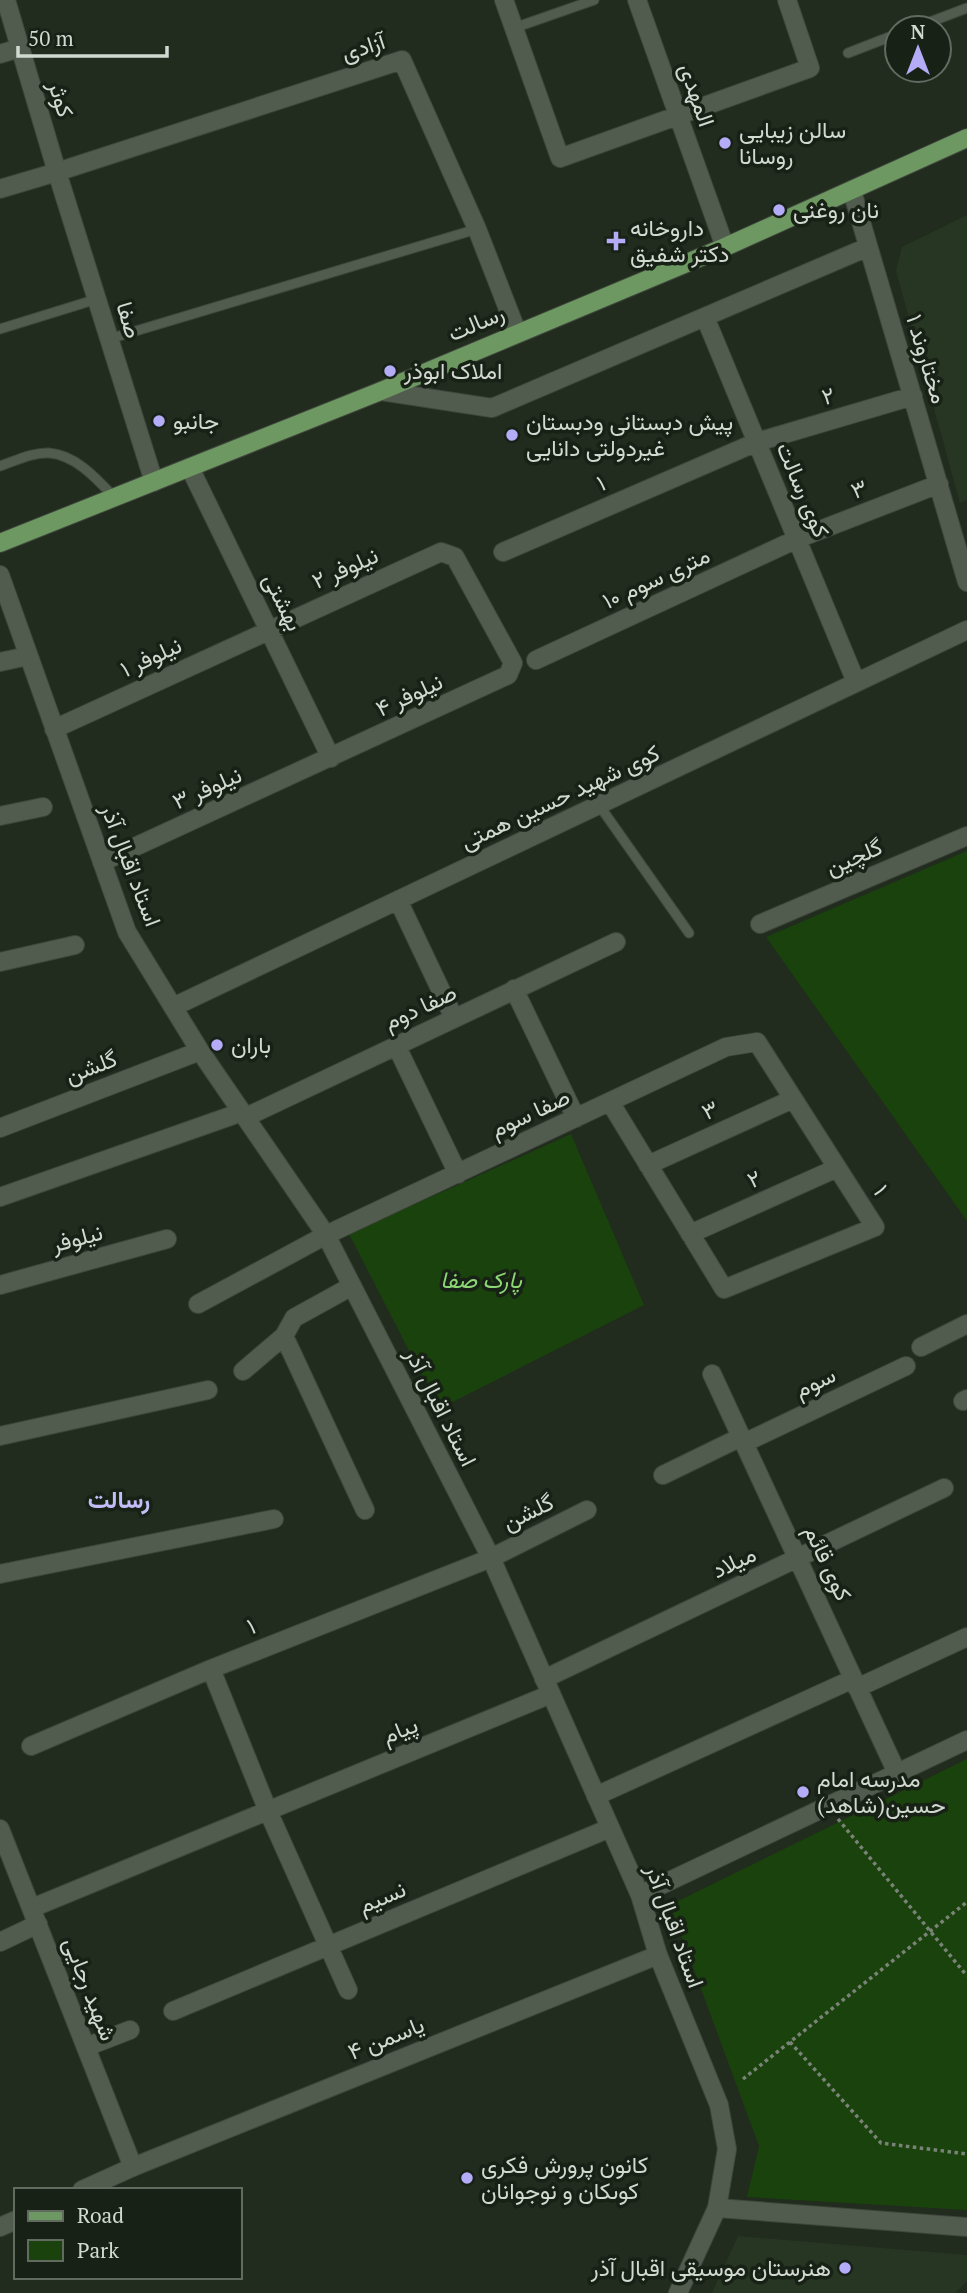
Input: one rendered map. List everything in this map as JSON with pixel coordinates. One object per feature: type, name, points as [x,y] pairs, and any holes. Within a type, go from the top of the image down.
[{"type":"main road","name":"رسالت","points":[[0,542],[381,391],[725,247],[967,138]]},
{"type":"street","name":"کوثر","points":[[6,0],[57,172]]},
{"type":"street","points":[[504,0],[560,158],[810,68],[786,0]]},
{"type":"street","name":"المهدی","points":[[637,0],[725,247]]},
{"type":"street","points":[[0,54],[20,48]]},
{"type":"street","name":"آزادی","points":[[57,172],[402,60],[477,229],[517,332]]},
{"type":"street","points":[[0,189],[57,172]]},
{"type":"street","name":"صفا","points":[[57,172],[154,482]]},
{"type":"street","name":"مختاروند ۱","points":[[852,191],[967,582]]},
{"type":"street","points":[[381,391],[492,408],[868,247]]},
{"type":"street","name":"کوی رسالت","points":[[705,317],[856,682]]},
{"type":"street","name":"۲","points":[[757,442],[913,396]]},
{"type":"street","name":"۱","points":[[503,552],[757,442]]},
{"type":"street","name":"بهشتی","points":[[190,468],[331,758]]},
{"type":"street","name":"۳","points":[[797,540],[939,484]]},
{"type":"street","name":"۱۰ متری سوم","points":[[536,660],[797,540]]},
{"type":"street","name":"نیلوفر ۲","points":[[269,629],[441,552],[455,557],[513,663],[508,675]]},
{"type":"street","name":"استاد اقبال آذر","points":[[0,575],[127,932],[200,1051],[326,1235],[491,1558],[640,1895],[658,1955],[719,2105],[727,2149],[717,2208],[678,2293]]},
{"type":"street","name":"نیلوفر ۱","points":[[54,729],[269,629]]},
{"type":"street","name":"کوی شهید حسین همتی","points":[[173,1007],[967,630]]},
{"type":"street","points":[[0,662],[28,656]]},
{"type":"street","name":"نیلوفر ۴","points":[[331,758],[508,675]]},
{"type":"street","name":"نیلوفر ۳","points":[[102,862],[331,758]]},
{"type":"street","points":[[0,816],[43,807]]},
{"type":"street","name":"گلچین","points":[[760,924],[967,835]]},
{"type":"street","points":[[398,901],[454,1018]]},
{"type":"street","name":"صفا دوم","points":[[0,1197],[244,1114],[616,942]]},
{"type":"street","points":[[0,961],[75,945]]},
{"type":"street","points":[[514,989],[576,1118]]},
{"type":"street","name":"۱","points":[[690,1234],[724,1289],[875,1227],[757,1042]]},
{"type":"street","name":"صفا سوم","points":[[198,1304],[326,1235],[726,1047],[757,1042]]},
{"type":"street","points":[[396,1045],[458,1174]]},
{"type":"street","name":"گلشن","points":[[0,1128],[200,1051]]},
{"type":"street","name":"۳","points":[[648,1165],[793,1099]]},
{"type":"street","points":[[610,1102],[690,1234]]},
{"type":"street","name":"۲","points":[[690,1234],[837,1168]]},
{"type":"street","name":"نیلوفر","points":[[0,1285],[167,1239]]},
{"type":"street","points":[[243,1371],[284,1336],[294,1318],[352,1286]]},
{"type":"street","points":[[921,1347],[967,1324]]},
{"type":"street","points":[[284,1336],[365,1510]]},
{"type":"street","name":"سوم","points":[[743,1440],[906,1366]]},
{"type":"street","name":"کوی قائم","points":[[712,1374],[897,1773]]},
{"type":"street","points":[[0,1436],[208,1390]]},
{"type":"street","points":[[663,1475],[743,1440]]},
{"type":"street","name":"میلاد","points":[[548,1687],[799,1558],[944,1488]]},
{"type":"street","name":"گلشن","points":[[491,1558],[587,1510]]},
{"type":"street","points":[[0,1574],[274,1519]]},
{"type":"street","name":"۱","points":[[31,1746],[211,1669],[491,1558]]},
{"type":"street","points":[[596,1796],[967,1637]]},
{"type":"street","points":[[211,1669],[268,1811],[348,1990]]},
{"type":"street","name":"پیام","points":[[0,1942],[35,1916],[548,1687]]},
{"type":"street","points":[[640,1895],[967,1740]]},
{"type":"street","name":"نسیم","points":[[173,2011],[610,1828]]},
{"type":"street","name":"شهید رجایی","points":[[0,1829],[133,2167]]},
{"type":"street","name":"یاسمن ۴","points":[[86,2188],[658,1955]]},
{"type":"street","points":[[86,2047],[130,2030]]},
{"type":"street","points":[[717,2208],[967,2227]]},
{"type":"lane","points":[[514,28],[594,0]]},
{"type":"lane","points":[[848,53],[883,39]]},
{"type":"lane","points":[[109,339],[477,229]]},
{"type":"lane","points":[[0,330],[97,299]]},
{"type":"lane","points":[[0,466],[21,458],[50,453],[87,469],[115,498]]},
{"type":"lane","points":[[599,805],[689,933]]},
{"type":"path","points":[[829,1805],[967,1976]]},
{"type":"path","points":[[743,2079],[967,1902]]},
{"type":"path","points":[[790,2042],[881,2143],[967,2154]]},
{"type":"shaded area","points":[[967,215],[967,500],[960,503],[896,271],[902,247]]},
{"type":"shaded area","name":"هنرستان موسیقی اقبال آذر","points":[[738,2236],[967,2255],[967,2281],[955,2293],[712,2293]]},
{"type":"green space","points":[[967,851],[967,1221],[766,937]]},
{"type":"green space","name":"پارک صفا","points":[[571,1134],[644,1305],[439,1409],[349,1234]]},
{"type":"green space","points":[[967,1759],[967,2210],[747,2197],[759,2146],[670,1905]]},
{"type":"place","name":"سالن زیبایی روسانا","points":[[725,143]]},
{"type":"place","name":"نان روغنی","points":[[779,210]]},
{"type":"place","name":"داروخانه دکتر شفیق","points":[[616,241]]},
{"type":"place","name":"املاک ابوذر","points":[[390,371]]},
{"type":"place","name":"جانبو","points":[[159,421]]},
{"type":"place","name":"پیش دبستانی ودبستان غیردولتی دانایی","points":[[512,435]]},
{"type":"place","name":"باران","points":[[217,1045]]},
{"type":"place","name":"مدرسه امام حسین(شاهد)","points":[[803,1792]]},
{"type":"place","name":"کانون پرورش فکرى کوىکان و نوجوانان","points":[[467,2178]]},
{"type":"place","name":"هنرستان موسیقی اقبال آذر","points":[[845,2268]]},
{"type":"district","name":"رسالت","points":[[119,1500]]}]
